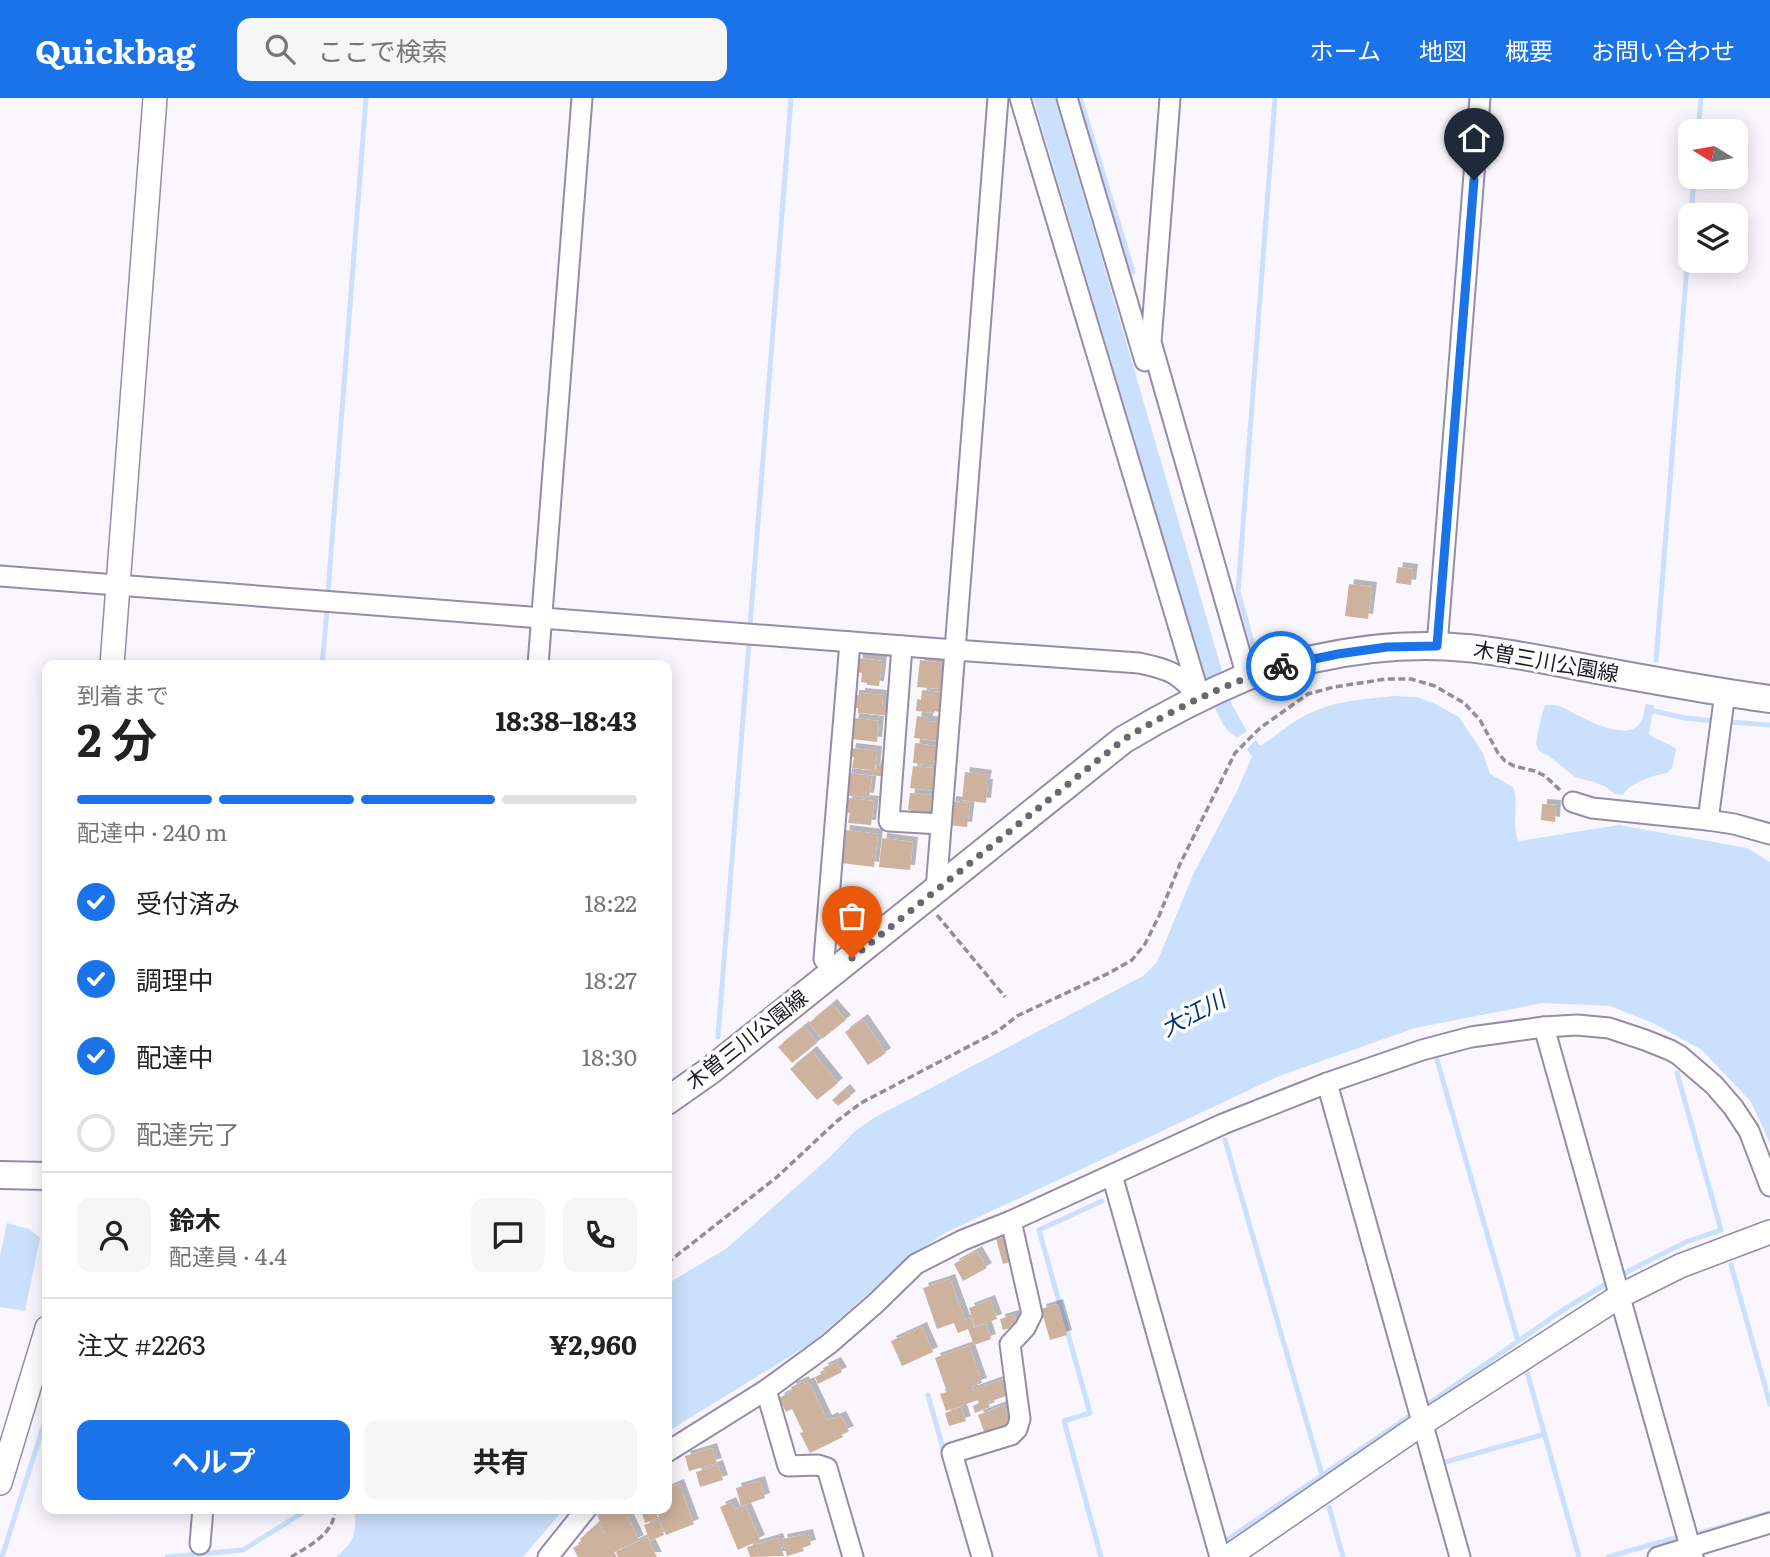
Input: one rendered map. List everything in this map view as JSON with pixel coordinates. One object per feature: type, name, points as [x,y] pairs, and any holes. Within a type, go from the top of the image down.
[{"type":"main road","name":"木曽三川公園線","points":[[672,1097],[711,1070],[1123,740],[1161,717],[1240,680],[1283,665],[1338,654],[1387,647],[1437,646],[1505,652],[1770,699]]},
{"type":"main road","points":[[0,1175],[42,1176]]},
{"type":"street","points":[[112,660],[155,98]]},
{"type":"street","points":[[538,660],[582,98]]},
{"type":"street","points":[[930,895],[942,824],[998,98]]},
{"type":"street","points":[[1020,98],[1203,696]]},
{"type":"street","points":[[1067,98],[1227,639],[1239,649]]},
{"type":"street","points":[[1170,98],[1151,342],[1239,649],[1240,680]]},
{"type":"street","points":[[1437,646],[1480,98]]},
{"type":"street","points":[[0,576],[1139,663],[1161,667],[1181,677],[1203,696]]},
{"type":"street","points":[[833,972],[824,959],[850,642]]},
{"type":"street","points":[[902,646],[889,821],[942,824]]},
{"type":"street","points":[[1708,820],[1725,693]]},
{"type":"street","points":[[1573,802],[1592,808],[1734,824],[1770,834]]},
{"type":"street","points":[[672,1449],[766,1390],[829,1344],[916,1264],[1223,1124],[1327,1083],[1422,1050],[1471,1037],[1577,1025],[1609,1028],[1646,1040],[1679,1055],[1714,1084],[1733,1107],[1749,1131],[1770,1186]]},
{"type":"street","points":[[1544,1027],[1692,1552]]},
{"type":"street","points":[[1327,1083],[1460,1557]]},
{"type":"street","points":[[1112,1175],[1220,1557]]},
{"type":"street","points":[[982,1557],[953,1453],[1011,1435],[1017,1429],[1020,1419],[1010,1344],[1025,1328],[1032,1314],[1011,1221]]},
{"type":"street","points":[[1228,1557],[1423,1423],[1620,1296],[1680,1266],[1770,1232]]},
{"type":"street","points":[[0,1483],[42,1344]]},
{"type":"street","points":[[766,1390],[788,1466],[818,1465],[827,1468],[853,1557]]},
{"type":"street","points":[[200,1544],[202,1514]]},
{"type":"street","points":[[548,1557],[582,1514]]},
{"type":"street","points":[[1658,1557],[1692,1552],[1770,1523]]},
{"type":"path","points":[[672,1259],[777,1177],[861,1102],[998,1031],[1017,1016],[1132,960],[1145,944],[1159,916],[1180,864],[1235,753],[1260,729],[1308,694],[1386,679],[1411,679],[1436,686],[1464,703],[1480,720],[1505,761],[1545,776],[1573,802]]},
{"type":"path","points":[[930,895],[1005,997]]},
{"type":"path","points":[[291,1557],[330,1529],[335,1514]]},
{"type":"water","points":[[1033,98],[1055,98],[1232,705],[1247,731],[1238,737],[1226,728],[1221,720],[1204,675]]},
{"type":"water","name":"大江川","points":[[1394,696],[1417,697],[1459,717],[1483,753],[1490,774],[1513,787],[1516,800],[1515,828],[1519,841],[1619,825],[1747,848],[1770,862],[1770,1143],[1751,1102],[1702,1050],[1653,1023],[1610,1006],[1543,1003],[1415,1028],[1279,1076],[945,1233],[912,1255],[813,1342],[672,1429],[672,1281],[727,1248],[830,1157],[854,1132],[872,1119],[1143,976],[1157,962],[1193,875],[1236,793],[1252,757],[1247,749],[1256,740],[1260,746],[1309,713],[1355,700]]},
{"type":"water","points":[[1646,704],[1654,705],[1649,734],[1676,749],[1672,768],[1667,773],[1636,783],[1623,795],[1575,777],[1539,751],[1536,744],[1545,705],[1560,706],[1589,721],[1622,730],[1639,725]]},
{"type":"water","points":[[7,1223],[29,1229],[40,1238],[25,1311],[0,1307],[0,1256]]},
{"type":"water","points":[[355,1514],[560,1514],[523,1557],[336,1557],[351,1541]]},
{"type":"building","points":[[1398,567],[1413,569],[1411,585],[1396,583]]},
{"type":"building","points":[[1349,584],[1372,587],[1368,619],[1345,616]]},
{"type":"building","points":[[858,658],[882,661],[879,686],[861,682],[862,673],[857,672]]},
{"type":"building","points":[[920,660],[944,663],[941,689],[917,687]]},
{"type":"building","points":[[922,690],[941,692],[939,712],[916,711],[917,699],[921,700]]},
{"type":"building","points":[[854,695],[883,695],[882,706],[891,707],[890,716],[858,713],[858,708],[853,708]]},
{"type":"building","points":[[917,716],[928,718],[928,721],[942,722],[939,741],[914,738]]},
{"type":"building","points":[[854,718],[879,721],[877,742],[852,739]]},
{"type":"building","points":[[915,743],[936,746],[934,766],[913,763]]},
{"type":"building","points":[[851,748],[877,751],[875,771],[877,764],[887,766],[886,777],[871,775],[871,770],[852,768],[854,757],[850,757]]},
{"type":"building","points":[[913,766],[933,768],[932,778],[938,779],[936,791],[910,788]]},
{"type":"building","points":[[965,772],[987,775],[986,803],[962,800]]},
{"type":"building","points":[[847,773],[872,776],[869,798],[845,795]]},
{"type":"building","points":[[910,793],[932,795],[933,818],[911,816],[911,810],[908,810]]},
{"type":"building","points":[[847,798],[874,801],[871,825],[848,823],[850,813],[846,812]]},
{"type":"building","points":[[951,801],[970,803],[967,827],[948,825]]},
{"type":"building","points":[[1542,804],[1556,805],[1555,822],[1541,820]]},
{"type":"building","points":[[845,830],[878,834],[874,867],[841,863]]},
{"type":"building","points":[[882,838],[913,842],[910,870],[879,867]]},
{"type":"building","points":[[832,1004],[846,1020],[822,1039],[809,1023]]},
{"type":"building","points":[[863,1019],[886,1053],[868,1065],[845,1032]]},
{"type":"building","points":[[804,1026],[817,1043],[792,1063],[778,1047]]},
{"type":"building","points":[[812,1051],[838,1083],[817,1100],[790,1069]]},
{"type":"building","points":[[845,1089],[851,1096],[838,1106],[832,1100]]},
{"type":"building","points":[[1010,1236],[1016,1260],[1003,1264],[996,1239]]},
{"type":"building","points":[[977,1251],[987,1268],[963,1281],[954,1264]]},
{"type":"building","points":[[950,1279],[965,1320],[971,1318],[974,1328],[986,1324],[991,1339],[974,1345],[968,1329],[958,1333],[954,1323],[937,1329],[923,1288]]},
{"type":"building","points":[[990,1300],[997,1319],[975,1326],[969,1308]]},
{"type":"building","points":[[1058,1304],[1067,1335],[1050,1340],[1041,1309]]},
{"type":"building","points":[[1014,1315],[1017,1326],[1003,1330],[1000,1319]]},
{"type":"building","points":[[922,1327],[933,1352],[902,1366],[891,1341]]},
{"type":"building","points":[[969,1346],[982,1383],[972,1386],[973,1390],[1007,1378],[1012,1394],[988,1402],[990,1407],[975,1413],[973,1406],[979,1403],[978,1400],[946,1411],[940,1394],[947,1392],[935,1358]]},
{"type":"building","points":[[836,1362],[842,1372],[818,1384],[815,1377],[825,1372],[823,1368]]},
{"type":"building","points":[[804,1381],[805,1384],[809,1382],[827,1420],[841,1416],[849,1431],[841,1434],[843,1437],[810,1453],[792,1409],[786,1412],[779,1398],[792,1391],[791,1387]]},
{"type":"building","points":[[1004,1405],[1012,1428],[986,1437],[978,1415]]},
{"type":"building","points":[[961,1407],[966,1421],[949,1426],[945,1413]]},
{"type":"building","points":[[712,1448],[717,1463],[689,1471],[685,1456]]},
{"type":"building","points":[[718,1465],[723,1480],[700,1487],[696,1472]]},
{"type":"building","points":[[760,1481],[765,1498],[741,1506],[736,1488]]},
{"type":"building","points":[[679,1484],[694,1524],[666,1535],[658,1514],[672,1514],[672,1487]]},
{"type":"building","points":[[731,1502],[735,1510],[745,1505],[760,1540],[738,1550],[720,1507]]},
{"type":"building","points":[[626,1514],[639,1540],[614,1552],[617,1557],[578,1557],[573,1548],[582,1543],[580,1539],[598,1523],[603,1533],[605,1532],[597,1515]]},
{"type":"building","points":[[642,1514],[656,1514],[658,1518],[645,1523]]},
{"type":"building","points":[[658,1520],[664,1535],[650,1541],[644,1525]]},
{"type":"building","points":[[808,1534],[811,1545],[802,1547],[804,1551],[787,1556],[782,1539]]},
{"type":"building","points":[[647,1537],[657,1557],[618,1557],[616,1552]]},
{"type":"building","points":[[778,1538],[784,1556],[750,1557],[747,1547]]},
{"type":"waterway","points":[[328,592],[366,98]]},
{"type":"waterway","points":[[750,626],[791,98]]},
{"type":"waterway","points":[[1080,98],[1133,272]]},
{"type":"waterway","points":[[1253,645],[1238,592],[1275,98]]},
{"type":"waterway","points":[[1699,119],[1701,98]]},
{"type":"waterway","points":[[1692,203],[1693,189]]},
{"type":"waterway","points":[[1656,660],[1686,273]]},
{"type":"waterway","points":[[322,660],[327,610]]},
{"type":"waterway","points":[[718,1037],[749,642]]},
{"type":"waterway","points":[[1650,712],[1714,721]]},
{"type":"waterway","points":[[1730,722],[1770,725]]},
{"type":"waterway","points":[[1437,1060],[1518,1341]]},
{"type":"waterway","points":[[1619,1276],[1686,1242],[1721,1230],[1677,1073]]},
{"type":"waterway","points":[[1225,1140],[1322,1475]]},
{"type":"waterway","points":[[1101,1557],[1064,1421],[1090,1413],[1039,1230],[1102,1201]]},
{"type":"waterway","points":[[1731,1265],[1770,1404]]},
{"type":"waterway","points":[[1425,1406],[1563,1310],[1611,1281]]},
{"type":"waterway","points":[[1527,1372],[1579,1557]]},
{"type":"waterway","points":[[928,1395],[945,1456]]},
{"type":"waterway","points":[[1228,1539],[1414,1413]]},
{"type":"waterway","points":[[2,1557],[42,1430]]},
{"type":"waterway","points":[[1438,1464],[1545,1434]]},
{"type":"waterway","points":[[1329,1507],[1343,1557]]},
{"type":"waterway","points":[[1693,1535],[1770,1513]]},
{"type":"waterway","points":[[167,1557],[243,1550],[300,1514]]},
{"type":"waterway","points":[[1608,1557],[1682,1536]]},
{"type":"way so far","points":[[852,958],[1123,740],[1200,698],[1247,677],[1281,666]]},
{"type":"route","points":[[1281,666],[1387,647],[1437,646],[1474,180]]}]
